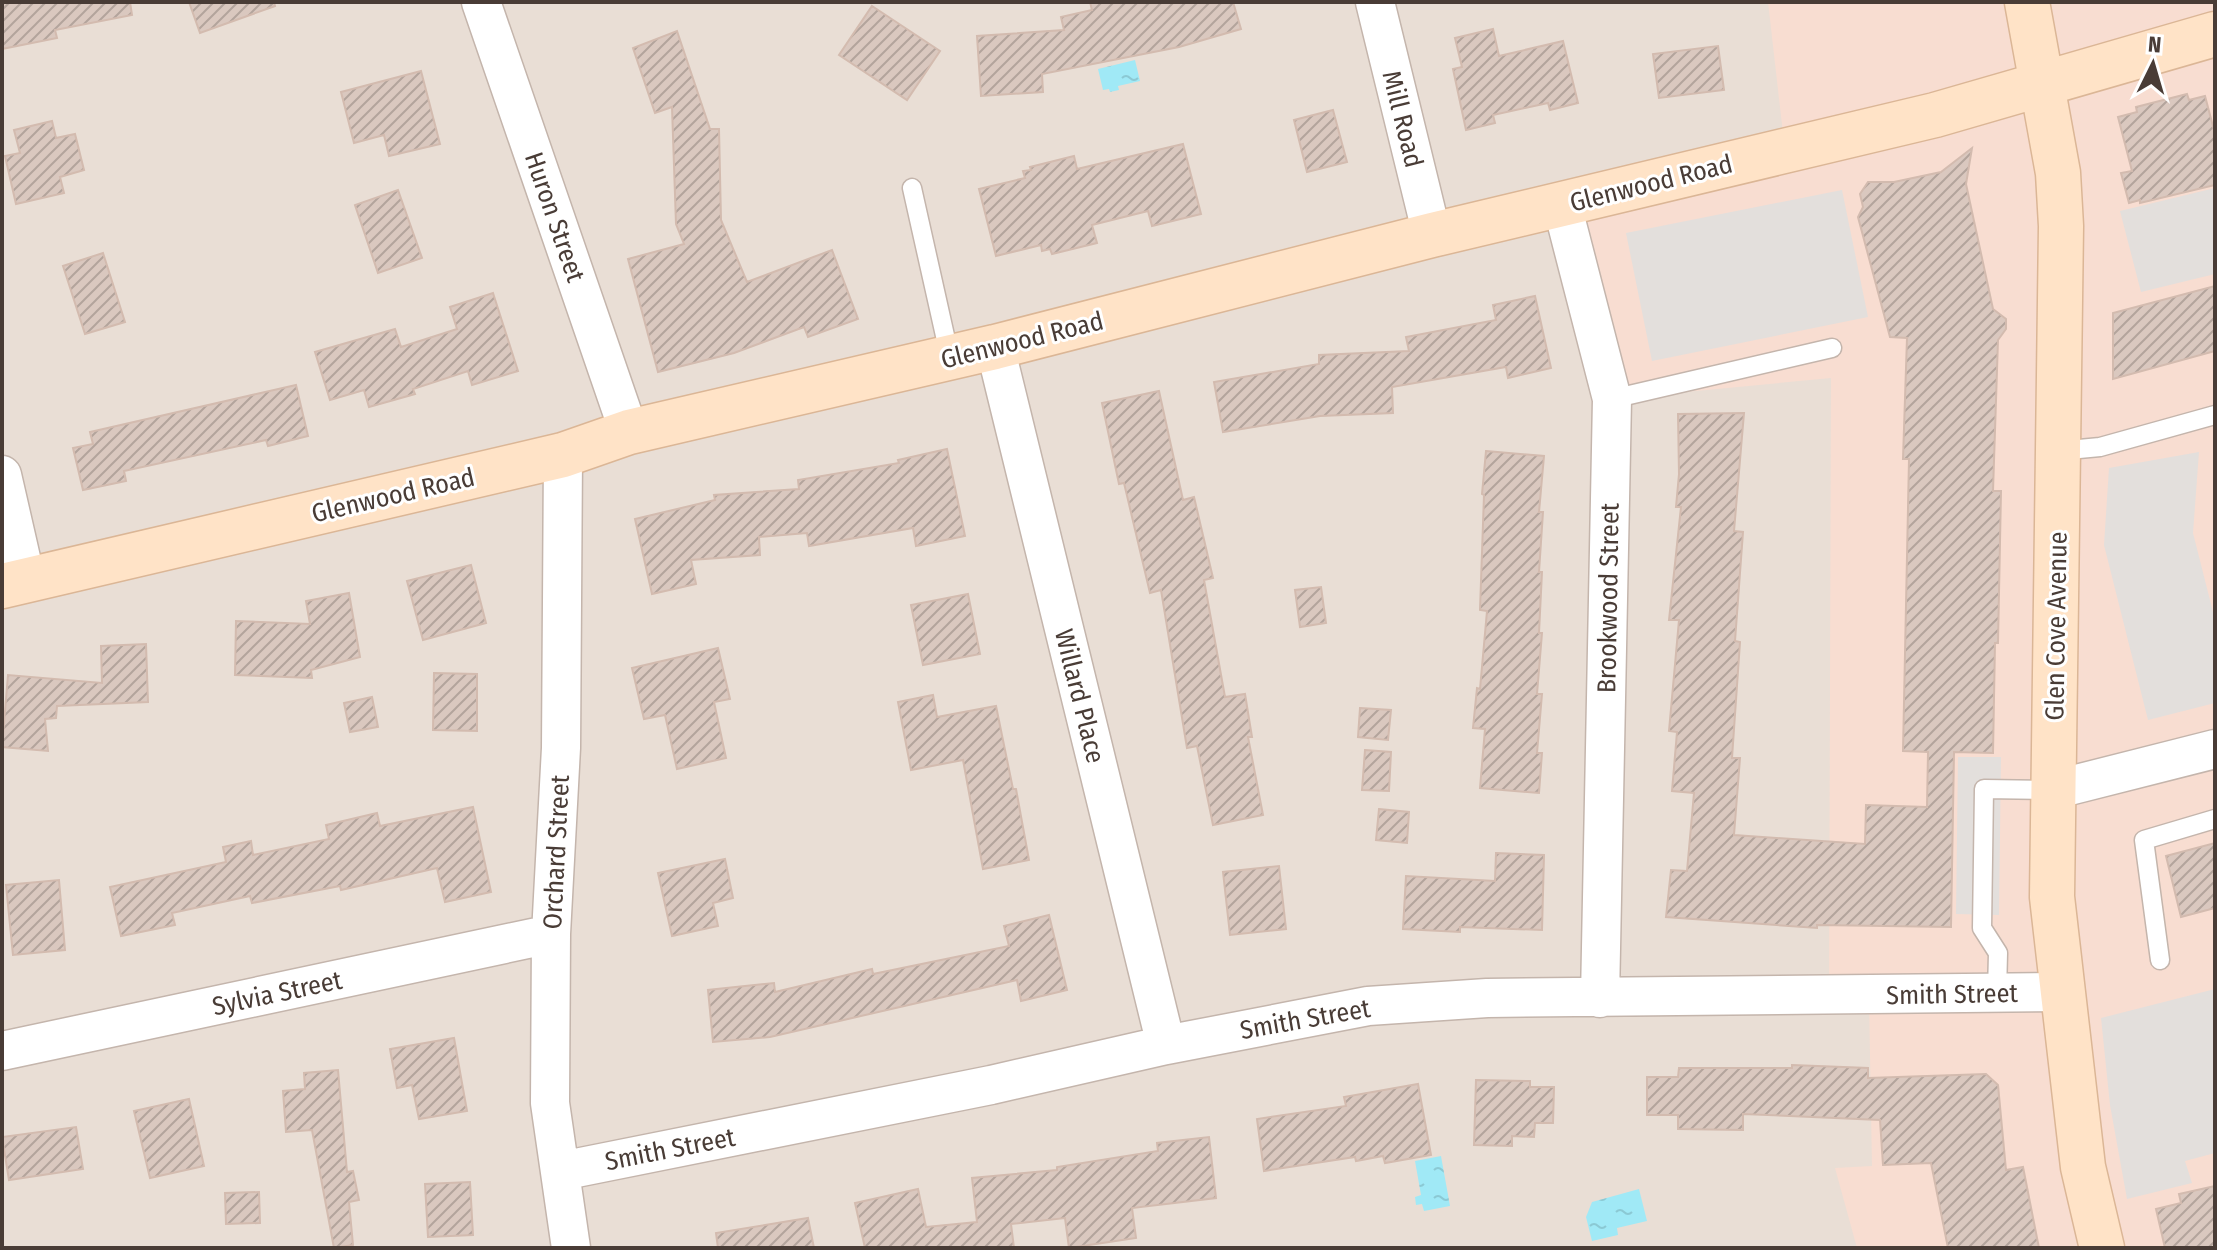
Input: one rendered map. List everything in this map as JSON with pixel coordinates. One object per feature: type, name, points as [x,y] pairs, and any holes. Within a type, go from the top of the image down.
[{"type":"main road","name":"Glen Cove Avenue","points":[[2027,2],[2058,173],[2061,226],[2052,897],[2083,1167],[2102,1248]]},
{"type":"main road","name":"Glenwood Road","points":[[14,583],[563,455],[629,432],[950,358],[1432,235],[1935,115],[2215,34]]},
{"type":"street","name":"Huron Street","points":[[481,2],[629,432]]},
{"type":"street","name":"Mill Road","points":[[1375,2],[1432,235]]},
{"type":"street","name":"Brookwood Street","points":[[1562,205],[1612,399],[1600,998]]},
{"type":"street","name":"Willard Place","points":[[995,347],[1166,1045]]},
{"type":"street","name":"Orchard Street","points":[[563,455],[561,748],[551,934],[550,1103],[571,1248]]},
{"type":"street","points":[[2,475],[14,583]]},
{"type":"street","points":[[2053,790],[2215,749]]},
{"type":"street","name":"Sylvia Street","points":[[2,1051],[551,934]]},
{"type":"street","name":"Smith Street","points":[[561,1171],[1368,1006],[1487,998],[2064,992]]},
{"type":"lane","points":[[912,188],[950,358]]},
{"type":"lane","points":[[1612,399],[1832,348]]},
{"type":"lane","points":[[2058,451],[2100,447],[2215,415]]},
{"type":"lane","points":[[1997,993],[1998,953],[1982,928],[1984,789],[2053,790]]},
{"type":"lane","points":[[2160,960],[2144,840],[2215,819]]},
{"type":"shaded area","points":[[2,2],[2215,2],[2215,1248],[2,1248]]},
{"type":"shaded area","points":[[1768,2],[2215,2],[2215,1248],[1857,1248],[1835,1168],[1872,1166],[1869,998],[1829,998],[1831,378],[1612,399],[1564,205],[1785,151]]},
{"type":"shaded area","points":[[2215,188],[2215,274],[2141,292],[2120,211]]},
{"type":"shaded area","points":[[1842,190],[1868,317],[1652,361],[1626,233]]},
{"type":"shaded area","points":[[2199,452],[2193,533],[2215,620],[2215,703],[2148,720],[2104,545],[2109,468]]},
{"type":"shaded area","points":[[1958,757],[2001,757],[1999,915],[1956,914]]},
{"type":"shaded area","points":[[2215,989],[2215,1153],[2185,1161],[2192,1183],[2127,1199],[2110,1105],[2101,1018]]},
{"type":"water","points":[[1135,60],[1140,81],[1118,86],[1119,90],[1103,90],[1098,69]]},
{"type":"water","points":[[1441,1156],[1450,1206],[1424,1211],[1422,1204],[1416,1205],[1415,1197],[1421,1195],[1415,1161]]},
{"type":"water","points":[[1639,1189],[1647,1221],[1617,1228],[1618,1235],[1592,1241],[1586,1217],[1592,1202]]},
{"type":"building","points":[[2,2],[130,2],[132,15],[55,30],[57,38],[2,49]]},
{"type":"building","points":[[189,2],[274,2],[275,6],[200,33]]},
{"type":"building","points":[[1090,2],[1233,2],[1241,29],[1179,47],[1042,74],[1043,92],[981,96],[977,36],[1064,30],[1061,17],[1092,10]]},
{"type":"building","points":[[872,6],[940,51],[907,100],[839,55]]},
{"type":"building","points":[[1493,29],[1499,56],[1563,41],[1578,103],[1550,110],[1548,103],[1493,115],[1495,123],[1466,130],[1453,69],[1462,67],[1455,38]]},
{"type":"building","points":[[677,31],[710,129],[719,129],[721,220],[747,282],[832,250],[858,319],[808,337],[804,327],[734,353],[658,372],[628,259],[684,244],[676,224],[672,107],[655,113],[633,48]]},
{"type":"building","points":[[1718,46],[1724,90],[1659,98],[1653,54]]},
{"type":"building","points":[[421,71],[440,144],[389,156],[384,135],[354,143],[341,92]]},
{"type":"building","points":[[2187,94],[2189,100],[2205,96],[2215,134],[2215,185],[2129,203],[2121,173],[2132,171],[2118,117],[2137,112],[2136,107]]},
{"type":"building","points":[[1333,110],[1347,162],[1307,172],[1294,120]]},
{"type":"building","points":[[52,121],[56,138],[75,134],[84,170],[60,177],[64,193],[16,204],[5,156],[20,153],[14,130]]},
{"type":"building","points":[[1183,144],[1201,214],[1152,226],[1148,211],[1092,225],[1097,243],[1052,254],[1050,249],[1042,251],[1041,245],[996,256],[979,189],[1025,178],[1023,171],[1031,170],[1030,167],[1074,156],[1077,169]]},
{"type":"building","points":[[1972,148],[1966,184],[1993,309],[2006,319],[2006,329],[1998,340],[1993,491],[2001,491],[1998,643],[1995,643],[1993,753],[1954,752],[1951,927],[1817,925],[1817,928],[1666,917],[1671,870],[1687,871],[1694,793],[1672,791],[1677,732],[1669,731],[1679,620],[1669,620],[1681,507],[1676,507],[1678,414],[1744,413],[1734,531],[1743,532],[1735,641],[1740,642],[1732,758],[1740,758],[1734,835],[1865,844],[1866,805],[1927,807],[1928,752],[1903,751],[1909,459],[1903,459],[1907,338],[1890,337],[1858,217],[1863,207],[1860,194],[1868,182],[1894,182],[1941,172]]},
{"type":"building","points":[[398,190],[422,258],[378,273],[355,205]]},
{"type":"building","points":[[103,253],[125,322],[85,334],[63,266]]},
{"type":"building","points":[[2215,286],[2215,351],[2113,379],[2113,313]]},
{"type":"building","points":[[493,293],[518,371],[472,385],[468,371],[413,389],[415,394],[369,407],[364,390],[330,400],[315,352],[395,329],[401,347],[457,329],[450,307]]},
{"type":"building","points":[[1535,296],[1551,368],[1508,378],[1506,367],[1392,387],[1393,413],[1320,416],[1223,432],[1214,382],[1319,364],[1319,355],[1409,351],[1406,337],[1496,320],[1493,305]]},
{"type":"building","points":[[296,385],[308,436],[268,446],[266,440],[124,471],[126,481],[83,490],[73,448],[93,444],[90,432]]},
{"type":"building","points":[[1159,391],[1183,500],[1194,497],[1213,578],[1204,580],[1225,697],[1245,694],[1252,737],[1248,737],[1263,815],[1213,825],[1197,746],[1187,748],[1161,590],[1150,593],[1124,483],[1119,484],[1102,403]]},
{"type":"building","points":[[947,449],[965,536],[916,546],[913,528],[809,546],[807,533],[759,537],[760,555],[691,560],[696,584],[652,594],[635,519],[715,500],[714,495],[799,489],[798,480],[899,463],[898,460]]},
{"type":"building","points":[[1486,451],[1544,456],[1539,512],[1543,512],[1539,572],[1542,572],[1539,633],[1542,633],[1537,694],[1542,694],[1537,753],[1542,753],[1539,793],[1480,788],[1485,729],[1473,728],[1487,611],[1480,610]]},
{"type":"building","points":[[471,565],[486,623],[423,640],[407,581]]},
{"type":"building","points":[[1321,587],[1326,623],[1300,627],[1295,590]]},
{"type":"building","points":[[349,593],[360,657],[311,670],[312,678],[235,675],[236,621],[310,624],[306,601]]},
{"type":"building","points":[[968,594],[980,654],[923,665],[911,605]]},
{"type":"building","points":[[146,644],[148,702],[57,706],[56,718],[45,719],[48,751],[2,747],[8,675],[102,683],[101,646]]},
{"type":"building","points":[[718,648],[730,699],[714,702],[726,758],[677,769],[665,715],[644,719],[632,668]]},
{"type":"building","points":[[434,673],[477,674],[477,731],[433,730]]},
{"type":"building","points":[[933,695],[937,717],[996,706],[1029,860],[983,869],[963,760],[911,770],[898,702]]},
{"type":"building","points":[[372,697],[378,727],[350,732],[344,703]]},
{"type":"building","points":[[1360,708],[1391,710],[1388,740],[1358,737]]},
{"type":"building","points":[[1365,750],[1391,752],[1389,791],[1362,790]]},
{"type":"building","points":[[473,807],[491,892],[445,902],[437,868],[341,890],[340,886],[252,903],[250,896],[172,913],[175,925],[121,936],[110,887],[226,862],[223,847],[251,841],[253,855],[329,839],[326,825],[377,813],[380,826]]},
{"type":"building","points":[[1379,809],[1409,812],[1407,843],[1376,840]]},
{"type":"building","points":[[2215,843],[2215,908],[2181,917],[2166,856]]},
{"type":"building","points":[[1496,853],[1544,855],[1542,930],[1460,927],[1460,932],[1403,929],[1406,876],[1495,881]]},
{"type":"building","points":[[725,859],[733,898],[713,903],[718,926],[672,936],[658,873]]},
{"type":"building","points":[[1279,866],[1286,929],[1230,935],[1223,872]]},
{"type":"building","points":[[59,880],[65,950],[13,955],[6,885]]},
{"type":"building","points":[[1049,915],[1067,990],[1021,1001],[1017,980],[770,1037],[713,1042],[708,990],[774,983],[775,992],[872,969],[873,974],[1009,946],[1004,926]]},
{"type":"building","points":[[454,1038],[467,1111],[419,1119],[412,1085],[397,1088],[390,1049]]},
{"type":"building","points":[[1792,1065],[1868,1068],[1868,1078],[1986,1074],[1998,1085],[2006,1170],[2023,1167],[2039,1248],[1948,1248],[1931,1163],[1883,1165],[1880,1120],[1743,1114],[1743,1130],[1678,1129],[1678,1115],[1647,1115],[1647,1077],[1678,1077],[1679,1068],[1792,1068]]},
{"type":"building","points":[[338,1070],[347,1172],[353,1171],[359,1200],[349,1202],[353,1245],[334,1248],[312,1130],[286,1132],[283,1091],[305,1089],[304,1073]]},
{"type":"building","points":[[1476,1080],[1530,1081],[1530,1087],[1554,1087],[1553,1123],[1535,1123],[1534,1137],[1512,1136],[1512,1146],[1474,1145]]},
{"type":"building","points":[[1418,1084],[1431,1155],[1385,1163],[1383,1156],[1356,1161],[1355,1157],[1264,1171],[1257,1119],[1346,1106],[1344,1097]]},
{"type":"building","points":[[189,1099],[204,1166],[150,1178],[134,1111]]},
{"type":"building","points":[[76,1127],[83,1169],[9,1180],[2,1137]]},
{"type":"building","points":[[1209,1137],[1216,1198],[1132,1208],[1136,1238],[1069,1248],[1065,1218],[1011,1224],[1014,1248],[865,1248],[855,1203],[918,1189],[926,1227],[977,1222],[972,1178],[1057,1170],[1057,1167],[1158,1151],[1157,1143]]},
{"type":"building","points":[[470,1182],[473,1235],[428,1237],[425,1184]]},
{"type":"building","points":[[2215,1186],[2215,1248],[2165,1248],[2156,1209],[2181,1203],[2179,1194]]},
{"type":"building","points":[[259,1192],[260,1223],[226,1224],[225,1193]]},
{"type":"building","points":[[808,1218],[814,1248],[718,1248],[716,1233]]}]
